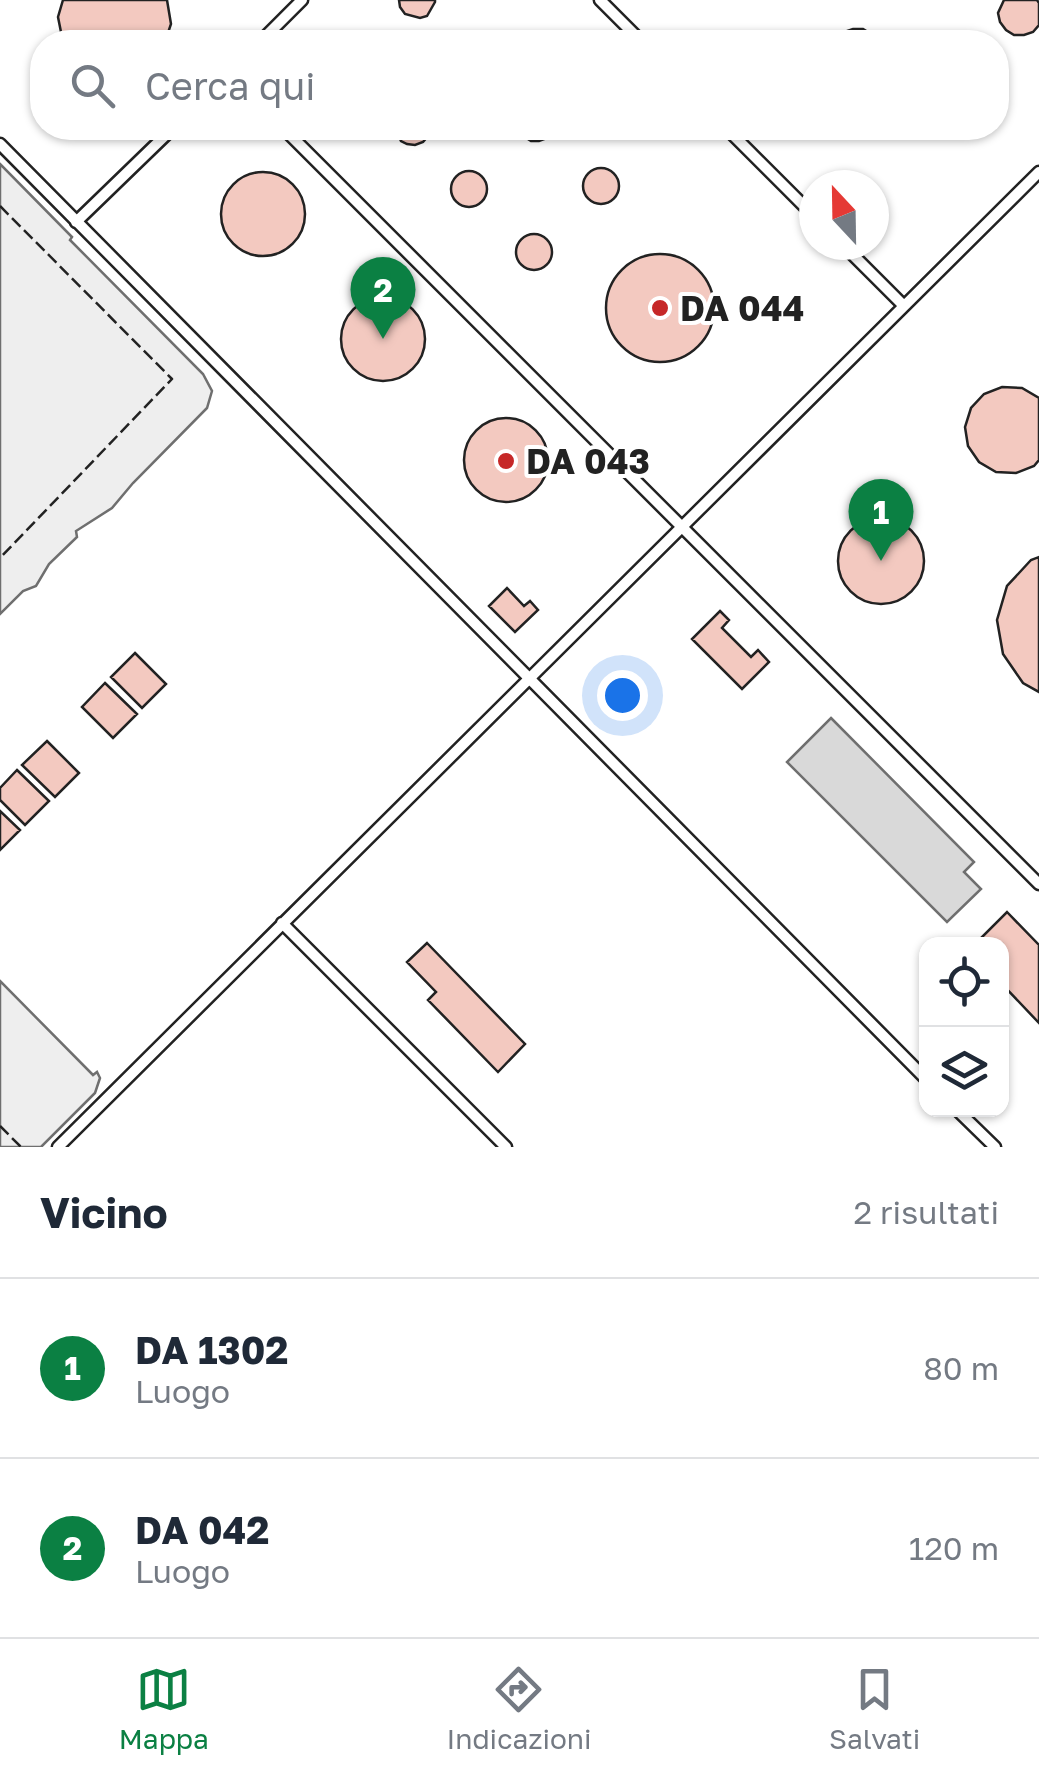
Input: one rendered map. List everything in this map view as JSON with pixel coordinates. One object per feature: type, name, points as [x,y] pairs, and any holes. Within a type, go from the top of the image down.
[{"type":"lane","points":[[272,30],[302,0]]},
{"type":"lane","points":[[600,0],[630,30]]},
{"type":"lane","points":[[76,222],[161,140]]},
{"type":"lane","points":[[295,140],[1039,884]]},
{"type":"lane","points":[[738,140],[799,201]]},
{"type":"lane","points":[[0,144],[919,1071]]},
{"type":"lane","points":[[58,1147],[1039,172]]},
{"type":"lane","points":[[858,260],[904,306]]},
{"type":"lane","points":[[282,923],[506,1147]]},
{"type":"lane","points":[[964,1117],[994,1147]]},
{"type":"shaded area","points":[[0,164],[203,374],[212,391],[207,408],[112,508],[76,531],[77,537],[49,564],[36,586],[23,591],[0,614]]},
{"type":"shaded area","points":[[831,718],[974,862],[964,872],[981,889],[947,922],[787,762]]},
{"type":"shaded area","points":[[0,981],[100,1078],[95,1093],[41,1147],[0,1147]]},
{"type":"building","points":[[63,0],[167,0],[171,24],[169,30],[61,30],[58,17]]},
{"type":"building","points":[[399,0],[435,2],[427,16],[420,18],[405,14]]},
{"type":"building","points":[[1004,0],[1037,0],[1039,25],[1033,32],[1014,35],[1000,22],[998,13]]},
{"type":"building","points":[[401,140],[425,140],[415,145]]},
{"type":"building","points":[[601,168],[613,174],[619,186],[613,198],[601,204],[589,198],[583,186],[589,174]]},
{"type":"building","points":[[469,171],[481,177],[487,189],[481,201],[469,207],[457,201],[451,189],[457,177]]},
{"type":"building","points":[[255,172],[271,172],[287,179],[298,190],[305,214],[302,230],[293,244],[271,256],[255,256],[239,249],[228,238],[221,222],[221,206],[228,190],[239,179]]},
{"type":"building","points":[[534,234],[546,240],[552,252],[546,264],[534,270],[522,264],[516,252],[522,240]]},
{"type":"building","name":"DA 044","points":[[660,254],[680,259],[698,270],[709,288],[714,308],[709,328],[698,346],[680,357],[660,362],[640,357],[622,346],[611,328],[606,308],[611,288],[622,270],[640,259]]},
{"type":"building","points":[[383,297],[399,300],[413,309],[422,323],[422,355],[413,369],[399,378],[383,381],[367,378],[353,369],[344,355],[341,339],[344,323],[353,309],[367,300]]},
{"type":"building","points":[[1002,387],[1022,388],[1039,398],[1039,460],[1016,473],[996,472],[979,462],[968,446],[965,427],[971,408],[984,394]]},
{"type":"building","name":"DA 043","points":[[498,418],[514,418],[530,425],[541,436],[548,460],[545,476],[536,490],[514,502],[498,502],[482,495],[471,484],[464,468],[464,452],[471,436],[482,425]]},
{"type":"building","points":[[881,518],[898,521],[912,530],[921,544],[921,578],[912,592],[898,601],[881,604],[864,601],[850,592],[841,578],[838,561],[841,544],[850,530],[864,521]]},
{"type":"building","points":[[1039,557],[1039,692],[1023,683],[1003,654],[997,620],[1007,586],[1031,560]]},
{"type":"building","points":[[507,588],[524,606],[530,601],[538,610],[515,632],[489,606]]},
{"type":"building","points":[[720,611],[729,620],[722,628],[751,657],[758,650],[769,662],[742,689],[692,639]]},
{"type":"building","points":[[135,653],[166,684],[142,708],[111,677]]},
{"type":"building","points":[[105,683],[137,714],[113,738],[82,707]]},
{"type":"building","points":[[47,741],[79,773],[55,797],[22,765]]},
{"type":"building","points":[[17,770],[49,801],[25,825],[0,800],[0,788]]},
{"type":"building","points":[[0,811],[20,830],[0,850]]},
{"type":"building","points":[[1007,912],[1039,945],[1039,1023],[1009,991],[1009,937],[982,937]]},
{"type":"building","points":[[427,943],[525,1044],[498,1072],[428,1000],[436,992],[407,962]]},
{"type":"fence","points":[[0,206],[172,379],[0,558]]},
{"type":"fence","points":[[0,1126],[21,1147]]},
{"type":"place","name":"DA 044","points":[[660,308]]},
{"type":"place","name":"DA 042","points":[[383,339]]},
{"type":"place","name":"DA 043","points":[[506,461]]},
{"type":"place","name":"DA 1302","points":[[881,561]]}]
